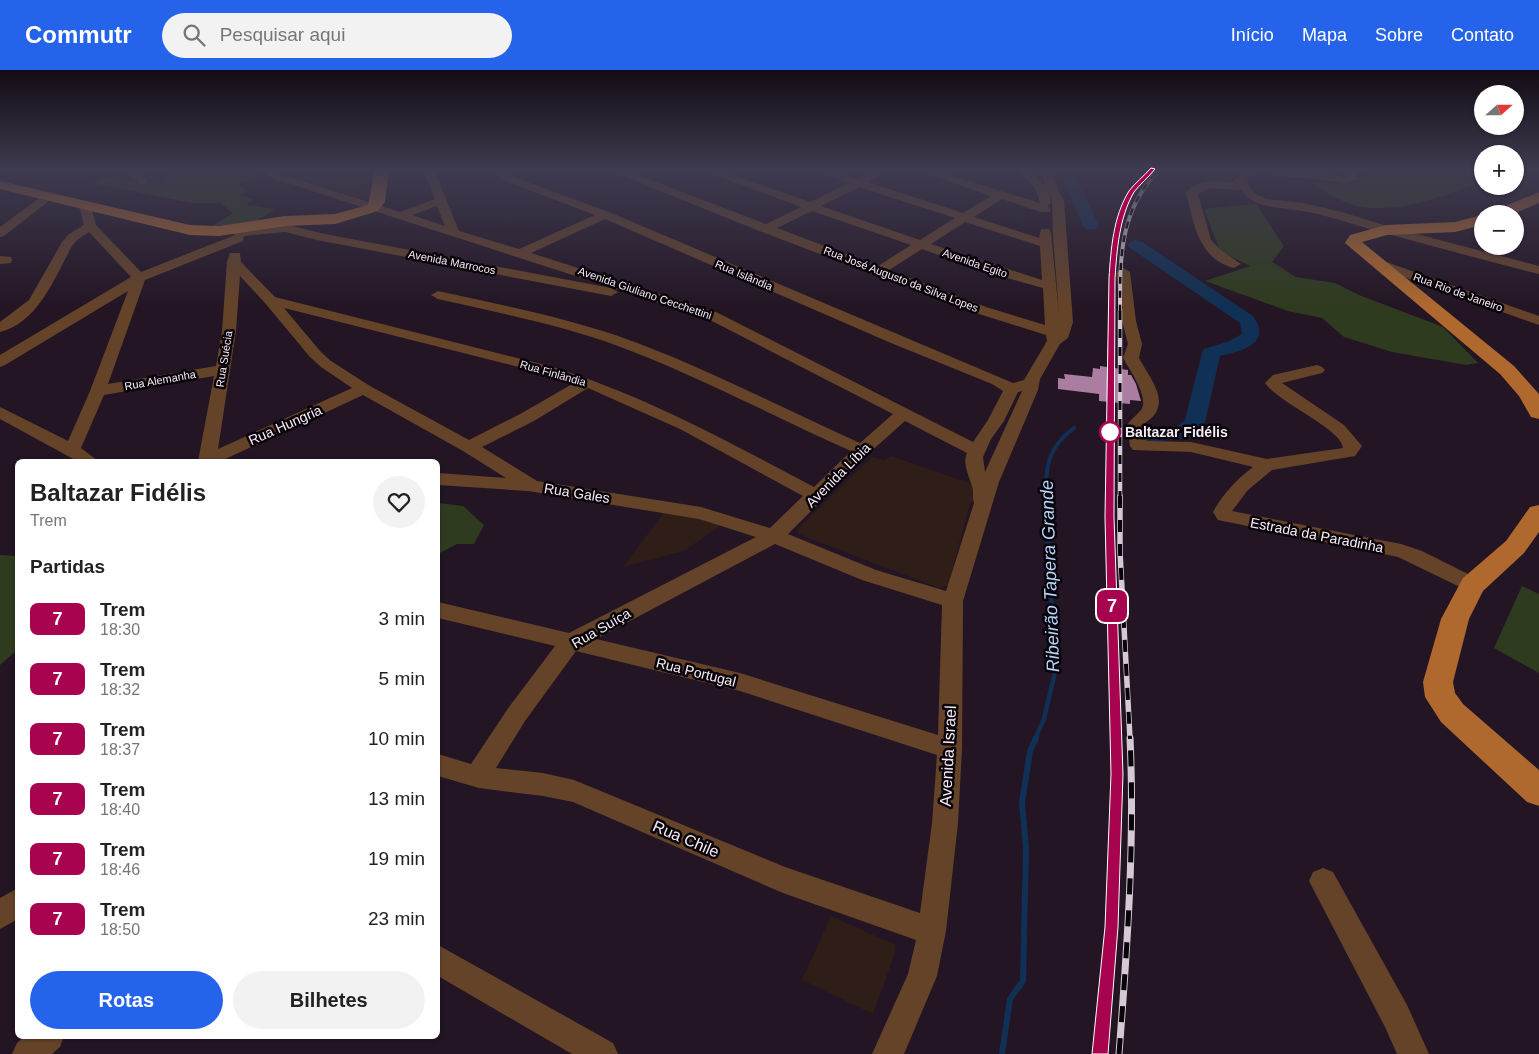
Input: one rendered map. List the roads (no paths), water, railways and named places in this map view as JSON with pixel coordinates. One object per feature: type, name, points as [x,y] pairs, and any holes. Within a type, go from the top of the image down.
[{"type":"main road","points":[[124,215],[190,230],[240,233],[285,222],[335,219],[352,215]]},
{"type":"main road","points":[[1474,222],[1450,228],[1386,230],[1356,238],[1353,241],[1355,246],[1507,370],[1528,393],[1539,412]]},
{"type":"main road","points":[[1539,513],[1515,547],[1473,585],[1455,619],[1438,682],[1440,697],[1452,713],[1539,791]]},
{"type":"street","points":[[0,233],[24,215]]},
{"type":"street","points":[[72,450],[98,391],[139,278],[90,226],[87,215]]},
{"type":"street","name":"Avenida Giuliano Cecchettini","points":[[395,215],[521,253],[711,315],[976,451]]},
{"type":"street","points":[[447,215],[454,233]]},
{"type":"street","points":[[521,253],[605,215]]},
{"type":"street","name":"Rua Islândia","points":[[605,215],[1005,385]]},
{"type":"street","name":"Rua José Augusto da Silva Lopes","points":[[730,215],[1053,337]]},
{"type":"street","points":[[766,229],[794,215]]},
{"type":"street","name":"Avenida Egito","points":[[838,215],[991,269],[1066,303]]},
{"type":"street","points":[[960,215],[1045,244]]},
{"type":"street","points":[[879,271],[970,215]]},
{"type":"street","points":[[1045,215],[1045,244],[1053,337]]},
{"type":"street","name":"Avenida Israel","points":[[888,1054],[922,976],[932,931],[945,823],[950,749],[953,601],[986,492],[1030,390],[1032,379],[1053,337],[1061,338],[1065,330],[1066,303],[1061,273],[1059,215]]},
{"type":"street","points":[[1198,215],[1205,241],[1216,253],[1234,264]]},
{"type":"street","points":[[1334,215],[1539,270]]},
{"type":"street","points":[[0,328],[23,313],[35,302],[66,245],[73,237],[90,226]]},
{"type":"street","name":"Avenida Marrocos","points":[[0,362],[139,278],[240,233],[292,228],[318,236],[588,288],[666,299]]},
{"type":"street","name":"Rua Suécia","points":[[208,459],[214,434],[229,331],[234,262],[240,233]]},
{"type":"street","name":"Rua Gales","points":[[234,262],[326,364],[532,486],[692,511],[774,536],[869,575],[953,601]]},
{"type":"street","name":"Rua Rio de Janeiro","points":[[1378,263],[1539,321]]},
{"type":"street","points":[[1123,272],[1129,321],[1135,344],[1131,358],[1150,392],[1151,402],[1150,410],[1135,425],[1140,446],[1191,447],[1267,465],[1340,455],[1349,452],[1353,446],[1350,440],[1337,429],[1289,398],[1273,383],[1279,378],[1317,370]]},
{"type":"street","points":[[438,295],[539,317],[615,340],[734,389],[786,417],[862,450]]},
{"type":"street","name":"Rua Finlândia","points":[[270,300],[548,370],[587,382],[720,444],[817,496]]},
{"type":"street","name":"Rua Alemanha","points":[[98,391],[222,370]]},
{"type":"street","points":[[986,492],[982,488],[974,463],[976,451],[996,421],[1005,385],[1032,379]]},
{"type":"street","points":[[469,447],[528,417],[587,382]]},
{"type":"street","name":"Rua Hungria","points":[[210,459],[364,388]]},
{"type":"street","points":[[0,412],[86,459]]},
{"type":"street","name":"Avenida Líbia","points":[[774,536],[862,450],[903,414]]},
{"type":"street","name":"Estrada da Paradinha","points":[[1267,465],[1241,484],[1232,494],[1222,512],[1225,516],[1401,551],[1473,585]]},
{"type":"street","points":[[440,479],[532,486]]},
{"type":"street","name":"Rua Suíça","points":[[478,776],[517,714],[571,642],[774,536]]},
{"type":"street","name":"Rua Portugal","points":[[440,610],[740,682],[950,749]]},
{"type":"street","name":"Rua Chile","points":[[440,766],[478,776],[553,785],[577,790],[604,804],[783,880],[932,931]]},
{"type":"street","points":[[1323,881],[1396,1016],[1413,1054]]},
{"type":"street","points":[[0,915],[15,904]]},
{"type":"street","points":[[440,961],[602,1054]]},
{"type":"street","points":[[28,1054],[46,1039]]},
{"type":"waterway","name":"Ribeirão Tapera Grande","points":[[1085,215],[1091,226]]},
{"type":"waterway","name":"Ribeirão Tapera Grande","points":[[1136,245],[1247,320],[1251,328],[1251,334],[1241,343],[1211,353],[1195,422],[1183,432],[1154,436]]},
{"type":"waterway","name":"Ribeirão Tapera Grande","points":[[1046,496],[1046,477],[1053,450],[1065,435],[1074,428]]},
{"type":"waterway","name":"Ribeirão Tapera Grande","points":[[1035,739],[1044,719],[1055,672],[1046,496]]},
{"type":"waterway","name":"Ribeirão Tapera Grande","points":[[1002,1054],[1010,999],[1023,981],[1026,848],[1022,803],[1030,751],[1036,738]]},
{"type":"railway","points":[[1130,215],[1125,236],[1120,273],[1120,552],[1130,739]]},
{"type":"railway","points":[[1111,312],[1112,278],[1117,233]]},
{"type":"railway","points":[[1110,498],[1109,383],[1111,311]]},
{"type":"railway","points":[[1110,496],[1116,739]]},
{"type":"railway","points":[[1100,1054],[1115,857],[1116,738]]},
{"type":"railway","points":[[1119,1054],[1131,856],[1130,738]]},
{"type":"train","name":"7","points":[[1100,1054],[1112,927],[1117,774],[1110,517],[1110,383],[1114,242],[1122,215]]},
{"type":"place","name":"Baltazar Fidélis","points":[[1110,432]]}]
